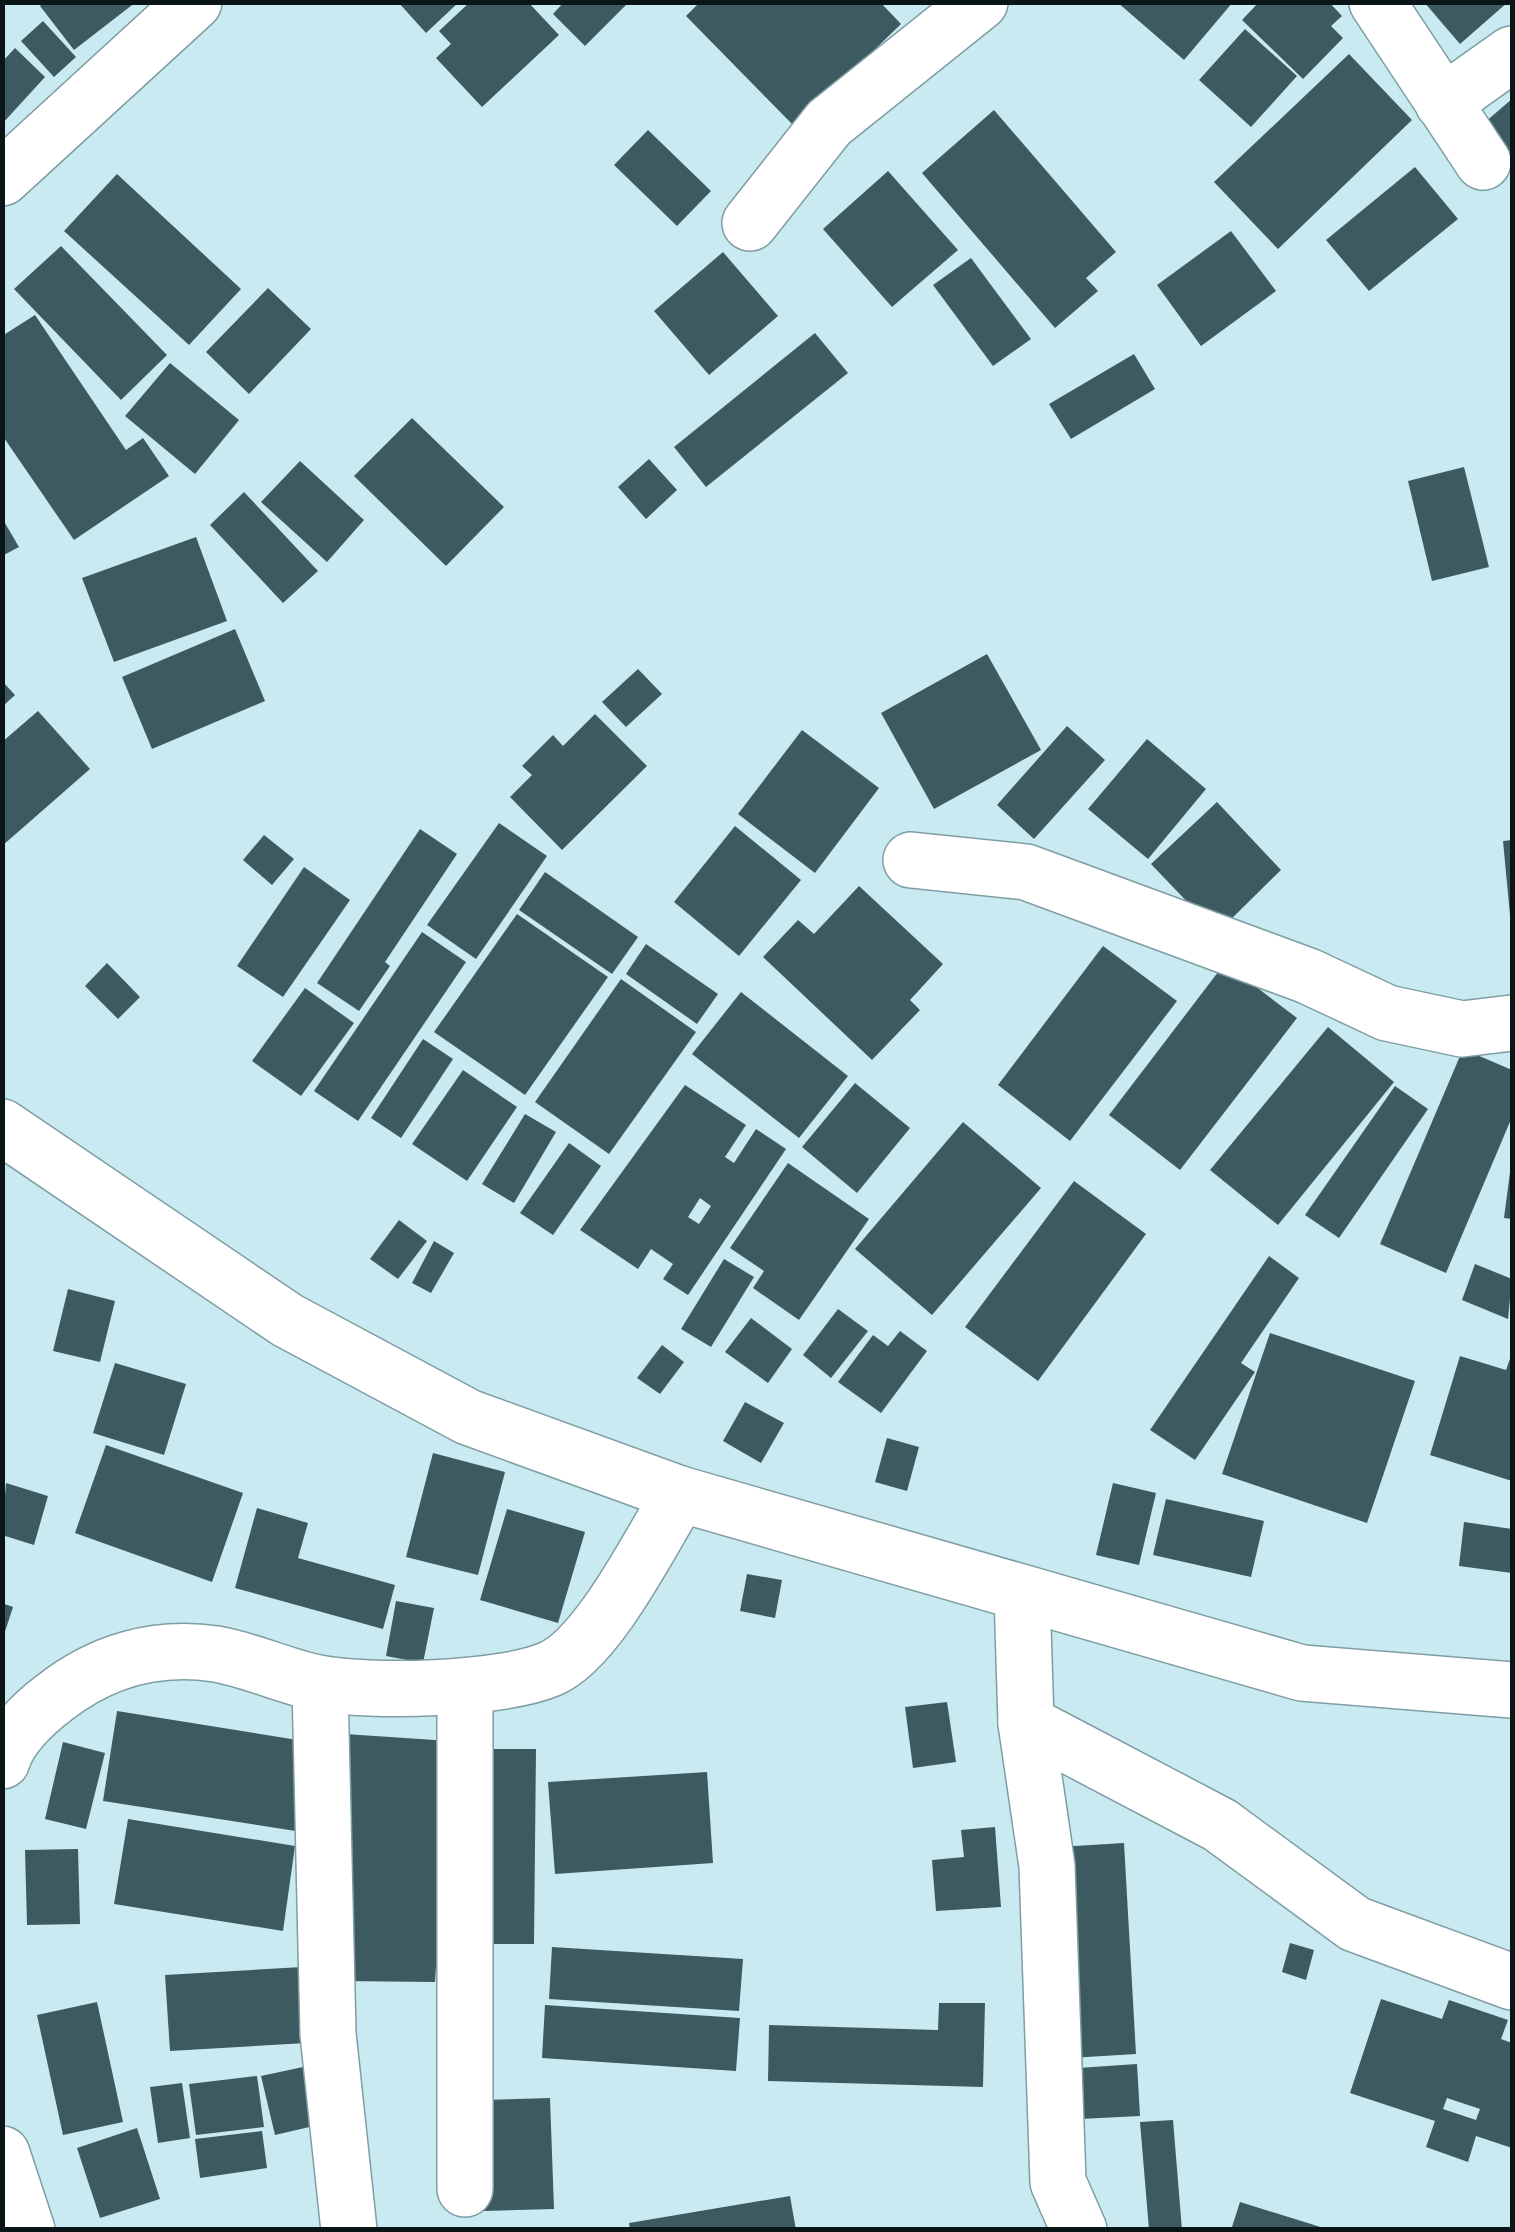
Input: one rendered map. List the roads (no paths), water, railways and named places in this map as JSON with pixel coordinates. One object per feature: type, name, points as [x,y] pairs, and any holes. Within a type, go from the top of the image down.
[{"type":"street","points":[[2,178],[194,2]]},
{"type":"street","points":[[750,223],[829,123],[980,2]]},
{"type":"street","points":[[1377,2],[1483,162]]},
{"type":"street","points":[[1443,102],[1512,54]]},
{"type":"street","points":[[910,860],[1045,878],[1308,976],[1387,1013],[1462,1029],[1512,1023]]},
{"type":"street","points":[[2,1127],[287,1320],[468,1417],[680,1494],[1302,1673],[1512,1690]]},
{"type":"street","points":[[2,1762],[6,1748],[42,1707],[114,1660],[174,1651],[217,1654],[320,1684],[465,1688],[552,1668],[598,1628],[680,1494]]},
{"type":"street","points":[[1022,1594],[1026,1722],[1047,1866],[1058,2182],[1079,2230]]},
{"type":"street","points":[[320,1684],[328,2034],[349,2230]]},
{"type":"street","points":[[465,1688],[465,2188]]},
{"type":"street","points":[[1026,1722],[1220,1825],[1355,1924],[1512,1982]]},
{"type":"street","points":[[2,2154],[27,2230]]}]
